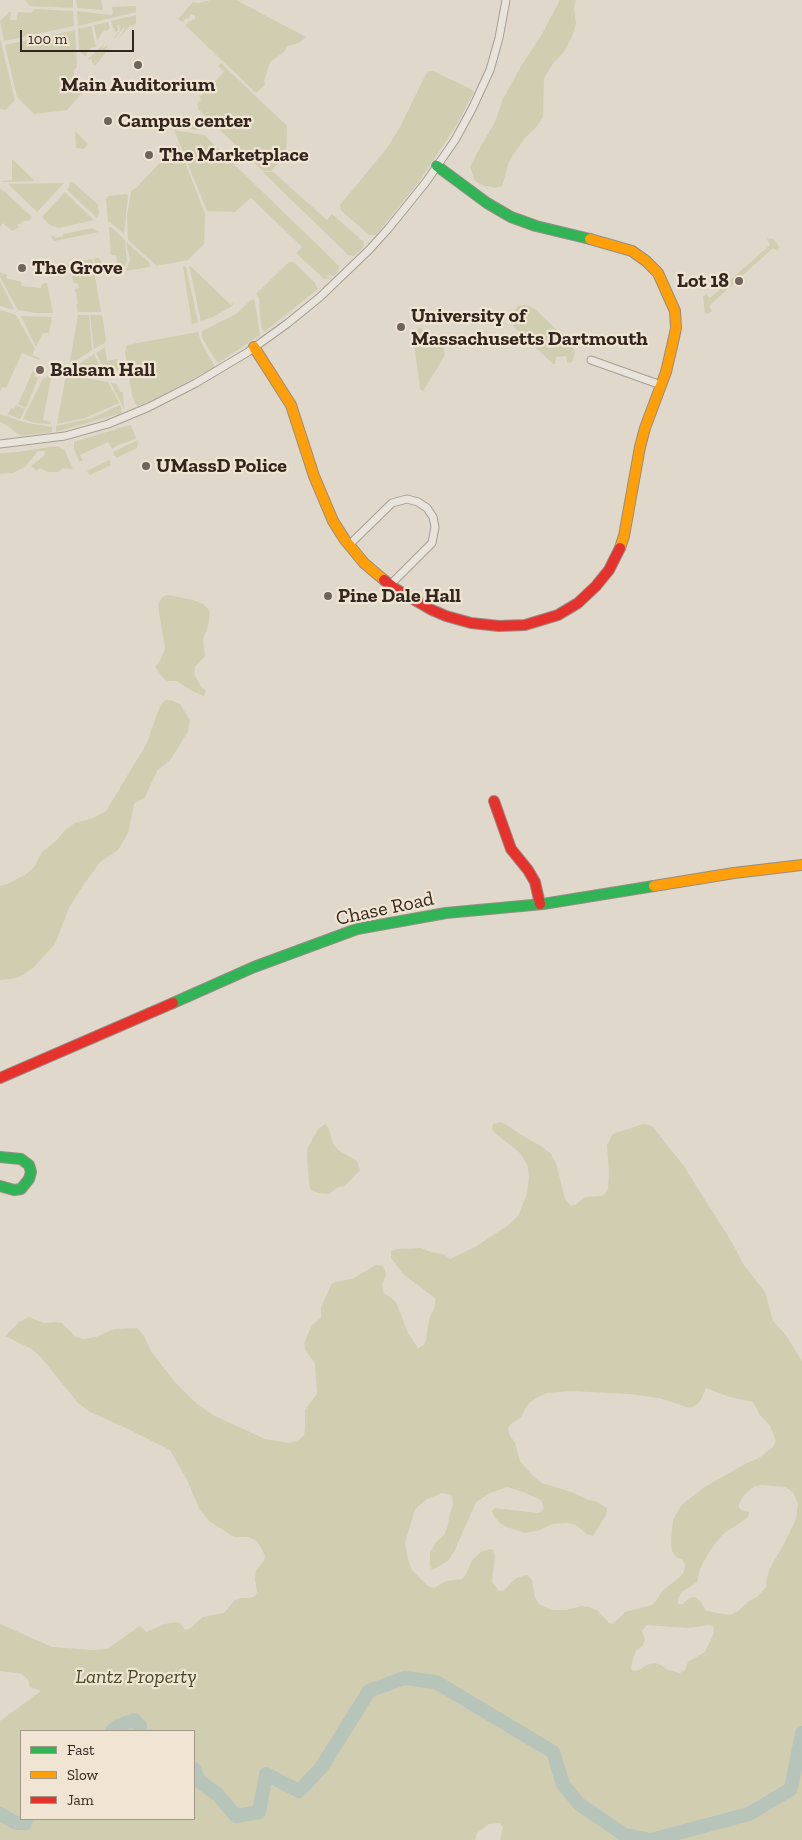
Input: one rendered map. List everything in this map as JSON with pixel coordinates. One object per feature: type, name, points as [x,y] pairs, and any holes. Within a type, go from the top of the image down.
[{"type":"street","points":[[0,444],[65,436],[127,417],[196,383],[254,347],[309,307],[364,256],[412,201],[438,166],[465,123],[482,89],[499,38],[506,0]]},
{"type":"street","points":[[254,347],[291,405],[321,497],[333,521],[364,563],[390,585],[432,610],[446,616],[471,623],[499,626],[526,625],[558,615],[578,603],[596,586],[608,570],[624,536],[640,447],[674,342],[676,328],[675,311],[666,286],[658,273],[646,261],[632,252],[536,226],[511,217],[488,203],[438,166]]},
{"type":"street","points":[[591,360],[661,385]]},
{"type":"street","points":[[349,545],[392,503],[402,500],[413,500],[427,508],[434,522],[435,532],[432,543],[390,585]]},
{"type":"street","points":[[494,801],[511,849],[533,878],[540,904]]},
{"type":"street","name":"Chase Road","points":[[0,1078],[254,967],[358,929],[446,913],[540,904],[802,864]]},
{"type":"street","points":[[0,1158],[21,1159],[29,1166],[31,1172],[29,1179],[19,1189],[14,1190],[0,1186]]},
{"type":"green space","points":[[25,0],[73,0],[73,8],[30,6]]},
{"type":"green space","points":[[76,0],[101,0],[103,10],[77,8]]},
{"type":"green space","points":[[211,0],[236,0],[306,37],[299,43],[287,46],[284,52],[270,62],[264,81],[265,84],[256,93],[185,25],[195,19],[195,16],[191,14],[183,22],[178,19],[193,2],[198,3]]},
{"type":"green space","points":[[560,0],[576,0],[574,8],[576,24],[564,52],[554,62],[544,78],[543,117],[513,155],[502,186],[495,188],[482,185],[475,181],[470,167],[495,122],[503,99]]},
{"type":"green space","points":[[136,6],[136,12],[78,26],[77,11],[111,15],[113,13],[112,7]]},
{"type":"green space","points":[[35,9],[73,11],[74,26],[4,41],[0,21],[9,12],[11,12],[10,20],[17,20],[18,12],[31,13]]},
{"type":"green space","points":[[136,15],[136,23],[132,27],[131,25],[117,40],[124,31],[124,27],[115,38],[120,31],[119,25],[117,25],[118,30],[112,35],[115,32],[111,21]]},
{"type":"green space","points":[[108,22],[110,28],[107,31],[104,30],[97,41],[94,25]]},
{"type":"green space","points":[[91,26],[96,47],[91,48],[87,52],[86,57],[79,51],[78,29]]},
{"type":"green space","points":[[75,30],[77,67],[74,70],[74,81],[84,91],[67,110],[34,114],[17,97],[5,45]]},
{"type":"green space","points":[[0,39],[15,100],[6,110],[0,109]]},
{"type":"green space","points":[[105,43],[101,49],[108,46],[102,54],[110,47],[95,66],[93,64],[98,59],[92,63],[92,58],[88,59]]},
{"type":"green space","points":[[221,63],[287,126],[286,155],[271,171],[263,171],[198,109],[197,103],[201,100],[199,95],[201,96],[224,72],[218,66]]},
{"type":"green space","points":[[429,71],[433,71],[474,92],[456,126],[418,183],[376,235],[369,235],[341,210],[340,205],[387,148],[399,129],[426,74]]},
{"type":"green space","points":[[173,116],[184,116],[198,130],[172,126],[169,120]]},
{"type":"green space","points":[[174,130],[204,135],[339,266],[338,272],[334,276],[326,276],[332,278],[324,279],[296,253],[302,247],[251,198],[235,212],[207,211]]},
{"type":"green space","points":[[75,131],[88,144],[84,149],[76,148]]},
{"type":"green space","points":[[178,144],[205,214],[204,244],[188,260],[157,266],[128,240],[127,215],[131,191]]},
{"type":"green space","points":[[12,159],[35,181],[3,182],[12,180]]},
{"type":"green space","points":[[263,172],[273,172],[327,220],[332,214],[364,242],[363,248],[353,256],[348,255]]},
{"type":"green space","points":[[70,182],[73,182],[98,205],[99,213],[97,218],[67,190]]},
{"type":"green space","points":[[64,183],[37,212],[8,184]]},
{"type":"green space","points":[[0,189],[32,217],[29,221],[22,221],[22,223],[17,225],[19,227],[12,231],[3,223],[0,227]]},
{"type":"green space","points":[[65,192],[94,220],[59,228],[50,225],[42,217]]},
{"type":"green space","points":[[127,194],[124,234],[108,222],[106,199],[108,196]]},
{"type":"green space","points":[[109,227],[125,240],[127,261],[122,272],[112,273],[111,264],[117,263],[116,255],[111,255]]},
{"type":"green space","points":[[93,228],[99,232],[54,241],[50,235],[55,238],[63,236],[63,234]]},
{"type":"green space","points":[[767,238],[773,239],[779,247],[778,251],[773,248],[709,306],[712,311],[708,314],[705,313],[703,297],[706,294],[710,298],[770,245]]},
{"type":"green space","points":[[126,242],[149,262],[150,267],[126,271],[130,260]]},
{"type":"green space","points":[[94,258],[99,258],[103,264],[103,275],[97,276]]},
{"type":"green space","points":[[92,259],[101,312],[78,312],[75,289],[79,288],[78,283],[74,284],[71,272],[76,270],[75,268],[65,270],[63,265]]},
{"type":"green space","points":[[289,262],[294,262],[315,283],[318,289],[264,332],[261,326],[259,298],[256,294]]},
{"type":"green space","points":[[189,265],[231,305],[235,301],[232,306],[213,317],[201,321]]},
{"type":"green space","points":[[183,266],[186,267],[198,322],[192,324]]},
{"type":"green space","points":[[0,272],[7,275],[6,278],[22,282],[21,286],[41,288],[42,284],[47,283],[53,313],[18,310],[0,277]]},
{"type":"green space","points":[[0,281],[14,309],[14,310],[0,306]]},
{"type":"green space","points":[[253,298],[260,335],[220,362],[217,362],[202,338],[202,331],[236,314]]},
{"type":"green space","points":[[526,305],[536,310],[571,343],[575,353],[572,362],[567,363],[566,356],[556,357],[555,364],[553,364],[514,327],[511,319],[512,314],[518,306]]},
{"type":"green space","points":[[0,310],[16,315],[35,349],[32,355],[40,358],[39,360],[22,353],[6,388],[2,387],[0,392]]},
{"type":"green space","points":[[78,315],[89,315],[92,350],[74,362],[70,361]]},
{"type":"green space","points":[[90,315],[102,315],[106,340],[105,343],[94,349]]},
{"type":"green space","points":[[21,316],[52,317],[49,333],[43,333],[36,347]]},
{"type":"green space","points":[[420,327],[444,349],[445,355],[423,391],[420,389],[413,335]]},
{"type":"green space","points":[[198,332],[201,342],[215,367],[155,399],[138,406],[136,405],[132,395],[125,352],[127,345]]},
{"type":"green space","points":[[105,347],[107,361],[117,359],[119,370],[116,371],[116,376],[107,374],[96,353]]},
{"type":"green space","points":[[94,354],[104,374],[72,369],[72,368]]},
{"type":"green space","points":[[33,371],[36,372],[34,376],[38,378],[26,408],[18,404]]},
{"type":"green space","points":[[66,375],[108,382],[119,403],[85,418],[57,424]]},
{"type":"green space","points":[[51,377],[43,420],[51,422],[51,424],[35,423],[23,419],[43,378]]},
{"type":"green space","points":[[111,383],[116,384],[120,392],[123,392],[124,409]]},
{"type":"green space","points":[[16,405],[25,409],[20,419],[8,414],[11,408],[14,409]]},
{"type":"green space","points":[[120,405],[122,413],[56,432],[56,426],[92,418]]},
{"type":"green space","points":[[0,414],[23,422],[52,427],[52,432],[21,436],[0,421]]},
{"type":"green space","points":[[129,425],[136,437],[135,439],[112,449],[108,442],[80,455],[83,461],[79,461],[74,449],[74,442]]},
{"type":"green space","points":[[138,440],[137,448],[116,458],[113,452]]},
{"type":"green space","points":[[57,446],[65,451],[73,469],[63,468],[58,472],[48,472],[40,468],[37,471],[31,466],[43,457],[46,451],[38,451],[25,467],[13,473],[0,474],[0,453]]},
{"type":"green space","points":[[109,460],[111,465],[90,475],[87,471]]},
{"type":"green space","points":[[168,595],[203,604],[210,614],[203,639],[205,656],[195,667],[194,674],[201,687],[206,691],[204,696],[177,681],[164,679],[155,667],[161,659],[165,648],[158,606],[161,599]]},
{"type":"green space","points":[[166,700],[180,704],[190,720],[188,731],[170,760],[157,771],[145,797],[134,804],[128,833],[118,850],[100,862],[82,887],[69,908],[55,944],[26,973],[17,978],[0,980],[0,886],[25,875],[34,867],[42,852],[57,840],[65,830],[75,823],[93,818],[106,811],[147,743],[161,704]]},
{"type":"green space","name":"Lantz Property","points":[[501,1122],[551,1154],[556,1163],[565,1199],[571,1206],[585,1197],[602,1196],[608,1189],[607,1145],[613,1134],[643,1124],[653,1127],[683,1165],[733,1244],[743,1264],[765,1292],[773,1321],[786,1335],[802,1361],[802,1840],[500,1840],[503,1827],[500,1823],[489,1824],[477,1833],[475,1840],[0,1840],[0,1721],[41,1691],[30,1687],[28,1680],[22,1674],[0,1671],[0,1624],[52,1647],[93,1650],[107,1649],[140,1626],[146,1632],[165,1624],[177,1622],[185,1630],[189,1629],[203,1617],[224,1613],[235,1600],[255,1596],[257,1592],[256,1571],[264,1561],[265,1556],[257,1541],[249,1537],[234,1537],[209,1521],[200,1510],[187,1480],[170,1450],[90,1412],[78,1403],[40,1356],[32,1349],[5,1336],[19,1322],[29,1317],[44,1323],[62,1323],[76,1337],[83,1339],[96,1337],[114,1329],[137,1328],[144,1336],[152,1353],[175,1382],[197,1404],[213,1415],[265,1439],[289,1443],[299,1440],[304,1435],[305,1410],[317,1394],[315,1364],[305,1349],[304,1343],[312,1325],[321,1318],[321,1307],[332,1283],[354,1278],[376,1265],[383,1266],[386,1274],[382,1286],[383,1292],[396,1302],[408,1333],[418,1348],[424,1345],[426,1340],[429,1320],[435,1306],[435,1298],[403,1274],[391,1258],[391,1251],[421,1248],[443,1254],[450,1259],[475,1247],[507,1226],[518,1216],[527,1194],[528,1166],[520,1153],[492,1129],[493,1124]],"holes":[[[706,1388],[730,1397],[753,1402],[760,1415],[770,1426],[776,1441],[773,1447],[759,1458],[703,1488],[679,1509],[673,1520],[671,1541],[672,1551],[676,1557],[683,1560],[684,1571],[681,1576],[662,1591],[652,1605],[625,1612],[613,1624],[609,1623],[598,1611],[589,1607],[582,1606],[566,1610],[551,1610],[539,1604],[535,1597],[532,1580],[527,1575],[516,1578],[504,1590],[499,1591],[492,1582],[495,1556],[493,1550],[490,1549],[481,1552],[473,1559],[462,1579],[446,1581],[434,1588],[428,1586],[412,1570],[405,1543],[415,1509],[427,1499],[442,1493],[452,1495],[453,1505],[447,1529],[430,1553],[432,1570],[448,1561],[454,1552],[476,1502],[490,1493],[507,1487],[541,1500],[544,1508],[538,1513],[495,1508],[492,1511],[494,1516],[507,1527],[525,1533],[540,1530],[552,1524],[568,1523],[576,1525],[587,1534],[593,1536],[606,1515],[607,1508],[595,1501],[542,1483],[520,1461],[508,1428],[521,1417],[528,1404],[536,1398],[547,1393],[571,1391],[630,1394],[659,1398],[690,1408],[701,1400]],[[755,1486],[785,1487],[793,1492],[798,1504],[796,1519],[771,1566],[766,1587],[757,1597],[730,1615],[706,1611],[696,1597],[678,1604],[678,1598],[682,1592],[697,1582],[700,1569],[709,1552],[722,1535],[748,1517],[748,1511],[741,1510],[738,1506],[744,1495]],[[647,1625],[688,1628],[710,1625],[713,1627],[714,1633],[705,1652],[688,1662],[685,1670],[680,1673],[668,1670],[655,1663],[634,1671],[631,1669],[632,1662],[636,1651],[645,1640],[642,1631]]]},
{"type":"green space","points":[[325,1124],[329,1129],[333,1144],[338,1150],[357,1161],[360,1170],[345,1186],[338,1187],[329,1194],[318,1193],[310,1189],[307,1155],[308,1147],[318,1129]]},
{"type":"waterway","points":[[195,1771],[199,1781],[218,1795],[236,1816],[259,1812],[266,1774],[299,1791],[321,1768],[369,1691],[404,1678],[436,1682],[553,1752],[563,1784],[579,1804],[625,1835],[651,1840],[749,1814],[791,1789],[802,1733]]},
{"type":"waterway","points":[[113,1730],[118,1726],[134,1720],[140,1726],[140,1730]]},
{"type":"waterway","points":[[0,1814],[16,1823],[25,1823],[26,1820]]},
{"type":"traffic: fast","points":[[437,166],[487,203],[511,217],[536,226],[590,239]]},
{"type":"traffic: fast","points":[[173,1003],[254,967],[357,929],[446,913],[543,904],[654,886]]},
{"type":"traffic: fast","points":[[0,1157],[21,1159],[29,1165],[31,1172],[29,1179],[21,1189],[14,1190],[0,1186]]},
{"type":"traffic: slow","points":[[590,239],[632,251],[646,261],[658,273],[675,311],[676,328],[673,342],[666,372],[640,447],[624,536],[620,548]]},
{"type":"traffic: slow","points":[[254,347],[291,405],[314,476],[333,521],[345,540],[364,563],[384,580]]},
{"type":"traffic: slow","points":[[654,886],[734,873],[802,865]]},
{"type":"traffic: jam","points":[[384,580],[394,588],[446,616],[471,623],[499,626],[525,625],[558,615],[578,603],[609,570],[620,548]]},
{"type":"traffic: jam","points":[[494,801],[511,849],[535,882],[540,904]]},
{"type":"traffic: jam","points":[[0,1078],[173,1003]]},
{"type":"place","name":"Main Auditorium","points":[[138,65]]},
{"type":"place","name":"Campus center","points":[[108,121]]},
{"type":"place","name":"The Marketplace","points":[[149,155]]},
{"type":"place","name":"The Grove","points":[[22,268]]},
{"type":"place","name":"Lot 18","points":[[739,281]]},
{"type":"place","name":"University of Massachusetts Dartmouth","points":[[401,327]]},
{"type":"place","name":"Balsam Hall","points":[[40,370]]},
{"type":"place","name":"UMassD Police","points":[[146,466]]},
{"type":"place","name":"Pine Dale Hall","points":[[328,596]]}]
